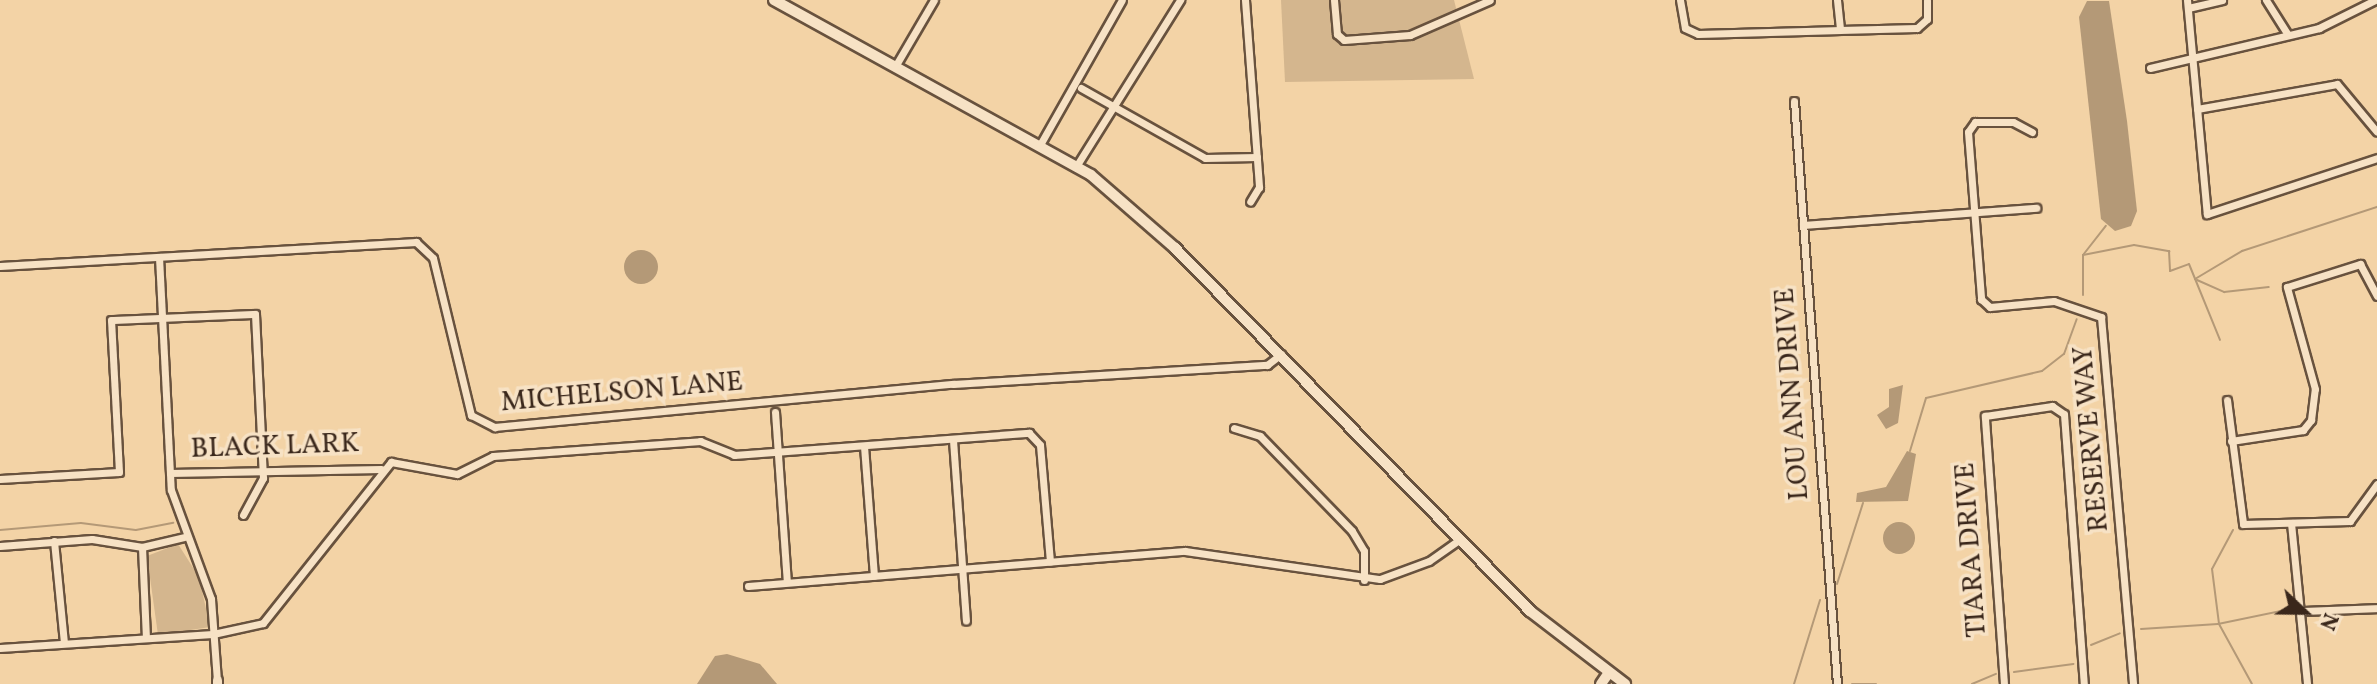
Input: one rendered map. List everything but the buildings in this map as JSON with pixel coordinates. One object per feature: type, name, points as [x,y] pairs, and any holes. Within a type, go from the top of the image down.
[{"type":"main road","points":[[774,0],[1077,165],[1151,225],[1530,611],[1608,674],[1625,684]]},
{"type":"main road","points":[[1601,684],[1608,674]]},
{"type":"street","points":[[896,65],[934,0]]},
{"type":"street","points":[[1041,143],[1122,0]]},
{"type":"street","points":[[1077,165],[1180,0]]},
{"type":"street","points":[[1245,0],[1259,187],[1250,202]]},
{"type":"street","points":[[1334,0],[1337,34],[1344,40],[1410,35],[1462,17],[1490,0]]},
{"type":"street","points":[[1680,0],[1687,31],[1840,30],[1925,22],[1927,0]]},
{"type":"street","points":[[1837,0],[1840,30]]},
{"type":"street","points":[[2222,0],[2188,4],[2190,58],[2207,214],[2377,158]]},
{"type":"street","points":[[2266,0],[2288,35]]},
{"type":"street","points":[[2150,68],[2288,35],[2375,0]]},
{"type":"street","points":[[2197,109],[2337,84],[2377,132]]},
{"type":"street","points":[[1081,88],[1205,158],[1257,157]]},
{"type":"street","name":"LOU ANN DRIVE","points":[[1794,101],[1837,684]]},
{"type":"street","name":"RESERVE WAY","points":[[2032,132],[2013,122],[1971,125],[1974,215],[1984,305],[2054,301],[2092,312],[2104,326],[2133,684]]},
{"type":"street","points":[[1803,225],[1974,215],[2036,208]]},
{"type":"street","name":"MICHELSON LANE","points":[[0,266],[424,246],[467,406],[479,423],[495,427],[953,384],[1267,365],[1281,354]]},
{"type":"street","points":[[159,257],[170,473],[184,537],[211,599],[217,682]]},
{"type":"street","points":[[2231,441],[2303,430],[2311,420],[2314,383],[2285,289],[2362,264],[2377,296]]},
{"type":"street","points":[[0,479],[119,472],[111,320],[255,314],[263,469],[256,501],[243,515]]},
{"type":"street","points":[[2227,400],[2241,523],[2352,520],[2377,484]]},
{"type":"street","name":"TIARA DRIVE","points":[[2004,684],[1986,414],[2063,411],[2084,684]]},
{"type":"street","points":[[775,412],[787,582]]},
{"type":"street","points":[[1234,428],[1260,436],[1352,531],[1364,551],[1364,580]]},
{"type":"street","points":[[0,648],[213,634],[270,619],[381,469],[391,462],[457,474],[493,456],[700,441],[734,455],[1037,434],[1050,562]]},
{"type":"street","points":[[953,440],[966,621]]},
{"type":"street","points":[[864,446],[874,576]]},
{"type":"street","name":"BLACK LARK","points":[[170,473],[381,469]]},
{"type":"street","points":[[2291,523],[2307,684]]},
{"type":"street","points":[[0,546],[54,541],[142,547],[184,537]]},
{"type":"street","points":[[748,586],[1050,562],[1210,553],[1364,580],[1403,573],[1460,539]]},
{"type":"street","points":[[54,541],[64,643]]},
{"type":"street","points":[[142,547],[146,637]]},
{"type":"street","points":[[2300,611],[2377,608]]},
{"type":"shaded area","points":[[1281,0],[1454,0],[1474,79],[1285,82]]},
{"type":"shaded area","points":[[2087,1],[2109,1],[2127,121],[2137,211],[2131,226],[2115,231],[2101,219],[2079,17]]},
{"type":"shaded area","points":[[641,250],[653,255],[658,267],[653,279],[641,284],[629,279],[624,267],[629,255]]},
{"type":"shaded area","points":[[1903,385],[1898,423],[1886,429],[1877,415],[1889,407],[1889,389]]},
{"type":"shaded area","points":[[1907,451],[1916,454],[1908,501],[1856,502],[1857,493],[1886,487]]},
{"type":"shaded area","points":[[1899,522],[1910,527],[1915,538],[1910,549],[1899,554],[1888,549],[1883,538],[1888,527]]},
{"type":"shaded area","points":[[178,544],[199,577],[210,627],[158,635],[147,556]]},
{"type":"shaded area","points":[[727,654],[760,664],[777,684],[697,684],[715,656]]},
{"type":"waterway","points":[[2195,279],[2242,251],[2377,207]]},
{"type":"waterway","points":[[2083,255],[2106,226]]},
{"type":"waterway","points":[[2083,295],[2083,255],[2134,245],[2169,251],[2170,271],[2189,264],[2220,340]]},
{"type":"waterway","points":[[2197,280],[2224,292],[2269,287]]},
{"type":"waterway","points":[[1910,451],[1926,398],[2042,371],[2064,354],[2077,319]]},
{"type":"waterway","points":[[1837,584],[1863,503]]},
{"type":"waterway","points":[[0,530],[81,523],[136,530],[173,523]]},
{"type":"waterway","points":[[2233,530],[2212,569],[2219,624],[2252,684]]},
{"type":"waterway","points":[[1794,684],[1820,600]]},
{"type":"waterway","points":[[2141,629],[2218,624],[2295,608]]},
{"type":"waterway","points":[[2091,645],[2120,633]]},
{"type":"waterway","points":[[2014,672],[2073,664]]},
{"type":"waterway","points":[[1972,684],[1996,674]]},
{"type":"waterway","points":[[1852,684],[1876,684]]}]
